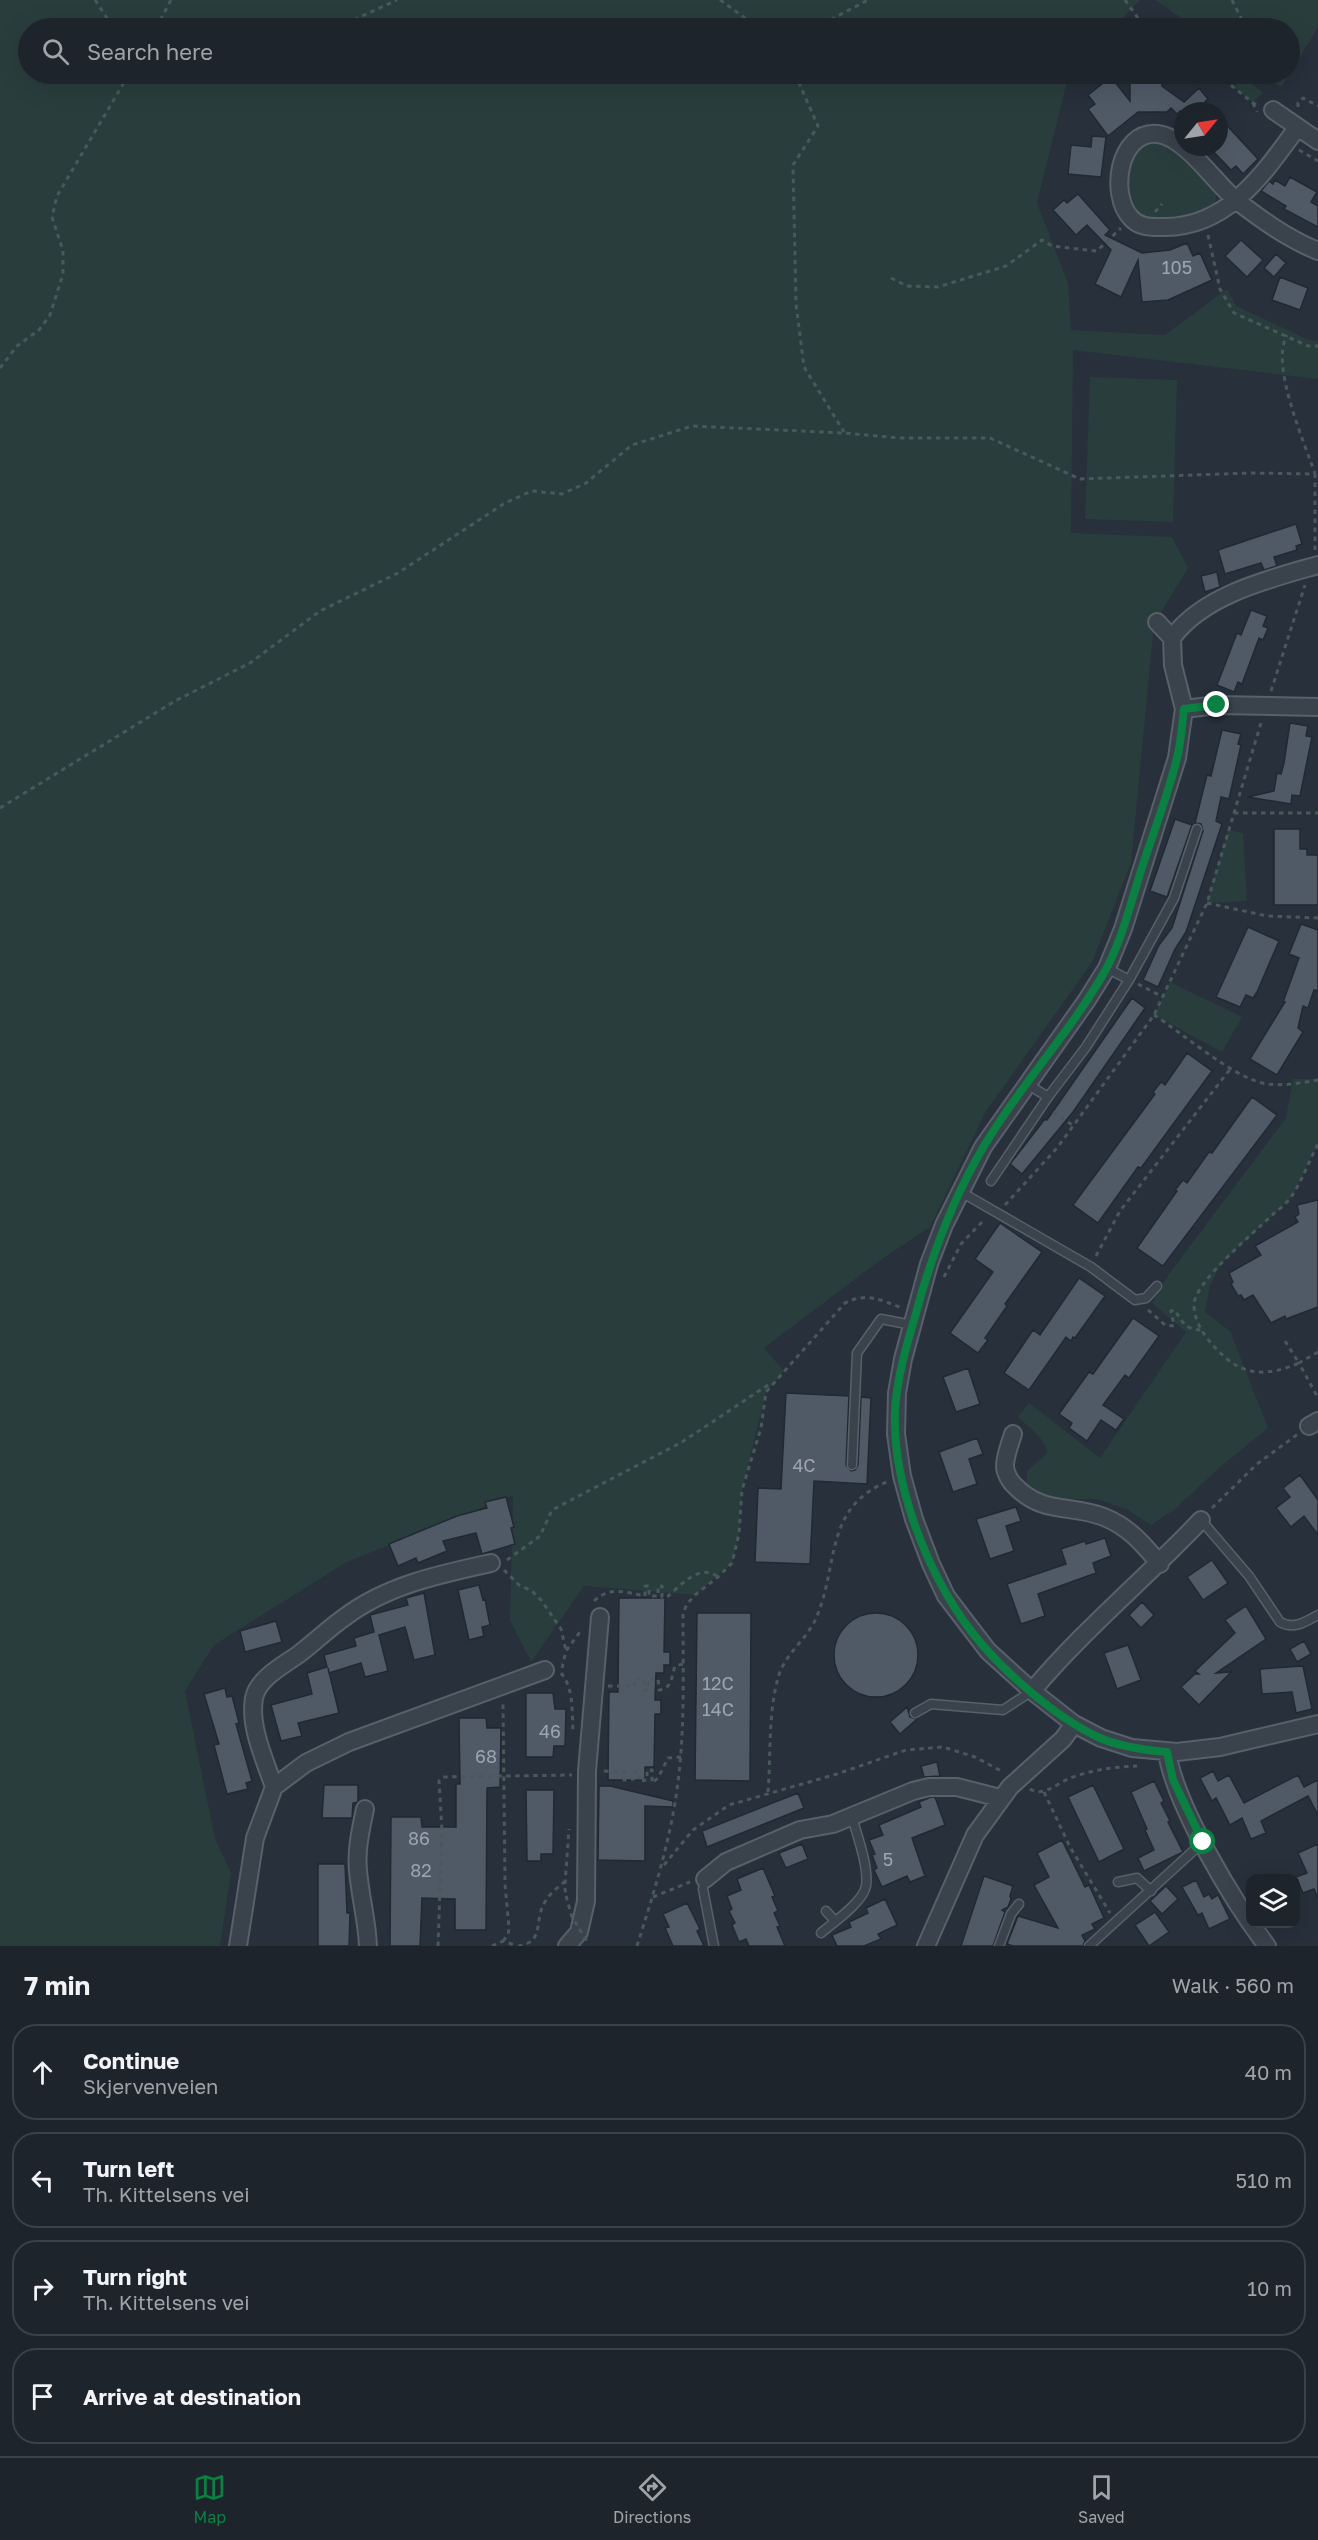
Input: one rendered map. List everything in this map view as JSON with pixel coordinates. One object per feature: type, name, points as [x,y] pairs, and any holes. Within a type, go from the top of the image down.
[{"type":"street","points":[[1273,111],[1318,141]]},
{"type":"street","points":[[1298,128],[1257,182],[1237,200],[1204,219],[1170,227],[1147,227],[1131,219],[1121,205],[1118,174],[1124,158],[1133,145],[1144,136],[1159,134],[1176,142],[1237,200],[1282,233],[1318,250]]},
{"type":"street","points":[[1172,638],[1192,618],[1223,598],[1252,585],[1314,566]]},
{"type":"street","points":[[1157,622],[1172,638],[1173,664],[1184,709],[1177,758],[1123,929],[1107,968],[1088,1000],[983,1148],[944,1225],[903,1359],[895,1413],[902,1476],[914,1519],[946,1596],[988,1651],[1032,1691],[1074,1724],[1101,1738],[1168,1758],[1318,1724]]},
{"type":"street","points":[[1184,709],[1217,705],[1318,706]]},
{"type":"street","points":[[1013,1434],[1005,1467],[1011,1483],[1026,1498],[1045,1506],[1101,1516],[1123,1526],[1140,1540],[1160,1564]]},
{"type":"street","points":[[1032,1691],[1063,1654],[1160,1564],[1201,1520]]},
{"type":"street","points":[[274,1787],[255,1730],[254,1699],[257,1690],[269,1676],[346,1616],[384,1594],[442,1573],[495,1563]]},
{"type":"street","points":[[567,1946],[579,1932],[586,1901],[577,1772],[600,1617]]},
{"type":"street","points":[[238,1946],[255,1838],[274,1787],[306,1763],[349,1742],[501,1686],[553,1671]]},
{"type":"street","points":[[930,1945],[966,1853],[1000,1798],[1063,1738],[1074,1724]]},
{"type":"street","points":[[1168,1758],[1173,1780],[1203,1842],[1250,1924],[1267,1946]]},
{"type":"street","points":[[705,1879],[726,1862],[800,1830],[832,1824],[913,1791],[929,1787],[957,1787],[1000,1798]]},
{"type":"street","points":[[364,1809],[357,1852],[368,1946]]},
{"type":"lane","points":[[991,1181],[1042,1105],[1086,1047],[1129,980],[1174,898],[1197,829]]},
{"type":"lane","points":[[1107,968],[1129,980]]},
{"type":"lane","points":[[1027,1084],[1048,1097]]},
{"type":"lane","points":[[962,1192],[1091,1267],[1120,1291],[1139,1301],[1146,1299],[1157,1286]]},
{"type":"lane","points":[[852,1464],[857,1353],[880,1319],[914,1319]]},
{"type":"lane","points":[[1201,1520],[1249,1576],[1280,1622],[1286,1626],[1298,1626],[1318,1615]]},
{"type":"lane","points":[[915,1713],[931,1704],[1003,1710],[1032,1691]]},
{"type":"lane","points":[[821,1933],[854,1905],[866,1887],[863,1858],[852,1817]]},
{"type":"lane","points":[[1089,1946],[1203,1842]]},
{"type":"lane","points":[[1118,1882],[1137,1878],[1151,1891]]},
{"type":"lane","points":[[705,1879],[703,1889],[714,1946]]},
{"type":"lane","points":[[999,1946],[1011,1914],[1018,1904]]},
{"type":"lane","points":[[826,1911],[835,1921]]},
{"type":"path","points":[[94,0],[107,18]]},
{"type":"path","points":[[161,18],[171,0]]},
{"type":"path","points":[[357,18],[397,0]]},
{"type":"path","points":[[720,0],[745,18]]},
{"type":"path","points":[[834,18],[868,0]]},
{"type":"path","points":[[1125,0],[1138,18]]},
{"type":"path","points":[[1232,0],[1241,18]]},
{"type":"path","points":[[0,368],[17,346],[39,330],[50,315],[63,274],[63,251],[52,217],[57,196],[123,84]]},
{"type":"path","points":[[799,84],[818,126],[793,165],[796,304],[804,367],[844,433]]},
{"type":"path","points":[[1229,84],[1253,103],[1273,111]]},
{"type":"path","points":[[1286,143],[1318,161]]},
{"type":"path","points":[[891,278],[907,286],[938,287],[1006,266],[1042,240],[1052,246],[1097,250],[1131,219]]},
{"type":"path","points":[[1204,219],[1220,289],[1234,313],[1308,346],[1318,346]]},
{"type":"path","points":[[942,1280],[961,1244],[995,1210],[1008,1203],[1074,1126],[1154,1016],[1207,903],[1266,706],[1314,566],[1317,474],[1283,378],[1282,343],[1287,335]]},
{"type":"path","points":[[0,808],[175,701],[250,663],[320,611],[398,573],[505,503],[532,491],[562,494],[586,483],[632,445],[692,426],[900,438],[990,438],[1080,479],[1250,473],[1317,474]]},
{"type":"path","points":[[1234,813],[1318,813]]},
{"type":"path","points":[[1207,903],[1266,916],[1318,918]]},
{"type":"path","points":[[1179,950],[1184,952]]},
{"type":"path","points":[[1151,991],[1163,997]]},
{"type":"path","points":[[1154,1016],[1231,1068],[1261,1082],[1282,1084],[1318,1080]]},
{"type":"path","points":[[1091,1267],[1120,1211],[1231,1068]]},
{"type":"path","points":[[1042,1105],[1074,1126]]},
{"type":"path","points":[[1318,1144],[1291,1198],[1221,1264],[1199,1290],[1194,1303],[1196,1320],[1222,1355],[1250,1372],[1265,1373],[1299,1363],[1318,1352]]},
{"type":"path","points":[[637,1946],[663,1866],[681,1757],[682,1613],[695,1595],[732,1563],[739,1534],[742,1490],[761,1428],[766,1392],[845,1303],[855,1297],[866,1296],[914,1319]]},
{"type":"path","points":[[1139,1301],[1165,1324],[1174,1326],[1171,1311],[1175,1310],[1183,1324],[1192,1330],[1202,1330]]},
{"type":"path","points":[[1285,1341],[1318,1398]]},
{"type":"path","points":[[566,1651],[561,1629],[541,1600],[532,1591],[519,1586],[495,1563],[540,1536],[552,1510],[682,1442],[773,1382]]},
{"type":"path","points":[[1201,1520],[1257,1464],[1314,1424]]},
{"type":"path","points":[[768,1793],[774,1694],[778,1675],[786,1659],[817,1617],[833,1546],[842,1520],[860,1498],[880,1485],[902,1476]]},
{"type":"path","points":[[645,1594],[645,1586],[649,1586],[649,1596],[658,1596],[658,1586],[662,1586],[662,1597],[668,1596],[701,1572],[712,1573],[718,1577]]},
{"type":"path","points":[[573,1736],[570,1693],[565,1678],[553,1671],[580,1633]]},
{"type":"path","points":[[616,1686],[635,1686],[634,1679],[644,1679],[644,1690],[648,1690],[648,1679],[658,1679],[659,1690],[666,1689],[671,1683],[675,1666],[683,1664]]},
{"type":"path","points":[[492,1946],[503,1941],[508,1935],[509,1928],[505,1884],[505,1724],[501,1686]]},
{"type":"path","points":[[663,1866],[693,1830],[729,1805],[837,1774],[906,1750],[943,1747],[975,1757],[1007,1774]]},
{"type":"path","points":[[438,1946],[442,1832],[439,1781],[443,1776],[625,1772],[624,1780],[634,1779],[634,1772],[639,1773],[639,1780],[647,1780],[647,1770],[652,1770],[652,1783],[658,1778],[668,1758],[681,1757]]},
{"type":"path","points":[[1026,1787],[1036,1793],[1044,1792],[1089,1772],[1168,1758]]},
{"type":"path","points":[[1044,1792],[1070,1847],[1116,1922]]},
{"type":"path","points":[[565,1884],[569,1823]]},
{"type":"path","points":[[653,1897],[695,1880],[705,1879]]},
{"type":"path","points":[[503,1941],[517,1946],[529,1944],[537,1936],[538,1918],[546,1899],[564,1882],[572,1917],[587,1941]]},
{"type":"shaded area","points":[[0,0],[1140,0],[1123,18],[18,18],[18,84],[1066,84],[1037,203],[1068,283],[1071,330],[1165,335],[1227,289],[1236,306],[1309,340],[1318,341],[1318,379],[1073,350],[1071,533],[1172,537],[1188,568],[1154,624],[1131,863],[1092,962],[985,1113],[930,1227],[879,1261],[764,1348],[784,1371],[766,1392],[742,1490],[739,1534],[732,1563],[695,1595],[584,1586],[531,1662],[510,1620],[513,1495],[347,1562],[214,1645],[185,1691],[215,1839],[231,1873],[220,1946],[0,1946]]},
{"type":"shaded area","points":[[1155,0],[1318,0],[1318,27],[1300,57],[1300,18],[1181,18]]},
{"type":"shaded area","points":[[1236,84],[1252,84],[1263,92],[1253,103],[1234,87]]},
{"type":"shaded area","points":[[1159,134],[1174,146],[1174,156],[1186,156],[1217,182],[1215,214],[1205,219],[1131,219],[1124,158]]},
{"type":"shaded area","points":[[1090,377],[1177,380],[1173,522],[1085,519]]},
{"type":"shaded area","points":[[1228,830],[1243,833],[1247,901],[1207,903]]},
{"type":"shaded area","points":[[1170,982],[1242,1017],[1222,1052],[1154,1015]]},
{"type":"shaded area","points":[[1293,1079],[1318,1079],[1318,1144],[1291,1198],[1221,1264],[1210,1285],[1205,1312],[1230,1331],[1268,1428],[1219,1468],[1174,1510],[1151,1525],[1128,1510],[1097,1499],[1069,1499],[1043,1495],[1027,1483],[1027,1471],[1048,1452],[1040,1437],[1018,1417],[1029,1403],[1100,1458],[1186,1332],[1152,1303],[1169,1274],[1286,1118]]},
{"type":"building","points":[[1102,84],[1117,84],[1130,101],[1130,84],[1162,84],[1184,102],[1174,102],[1174,111],[1171,108],[1167,112],[1138,112],[1108,136],[1088,109],[1095,104],[1088,95]]},
{"type":"building","points":[[1199,88],[1208,99],[1205,102],[1184,102]]},
{"type":"building","points":[[1228,127],[1258,159],[1243,174],[1236,166],[1231,170],[1218,156],[1228,156]]},
{"type":"building","points":[[1092,136],[1106,137],[1101,177],[1068,174],[1071,145],[1091,147]]},
{"type":"building","points":[[1290,177],[1317,192],[1311,202],[1318,206],[1318,227],[1284,209],[1286,206],[1261,191],[1269,181],[1273,184],[1275,180],[1285,186]]},
{"type":"building","points":[[1078,194],[1110,230],[1105,235],[1142,253],[1170,250],[1187,243],[1193,256],[1200,253],[1212,280],[1168,300],[1142,302],[1138,260],[1121,297],[1095,284],[1111,250],[1087,225],[1076,235],[1053,210],[1064,200],[1067,203]]},
{"type":"building","points":[[1241,240],[1263,260],[1247,277],[1225,256]]},
{"type":"building","points":[[1276,254],[1286,263],[1274,277],[1264,268]]},
{"type":"building","points":[[1280,277],[1308,288],[1300,310],[1272,300]]},
{"type":"building","points":[[1296,524],[1302,544],[1296,546],[1297,550],[1274,557],[1277,566],[1264,570],[1261,563],[1225,574],[1218,550]]},
{"type":"building","points":[[1217,572],[1220,587],[1205,592],[1201,576]]},
{"type":"building","points":[[1251,610],[1267,616],[1263,626],[1268,628],[1263,640],[1259,638],[1242,684],[1238,682],[1234,692],[1217,685],[1237,633],[1241,635]]},
{"type":"building","points":[[1290,723],[1308,726],[1306,736],[1312,737],[1300,796],[1292,795],[1291,804],[1248,797],[1274,791],[1277,773],[1281,774],[1284,763]]},
{"type":"building","points":[[1222,730],[1241,734],[1238,744],[1241,745],[1229,799],[1221,797],[1216,821],[1222,824],[1186,932],[1175,949],[1158,987],[1143,980],[1159,945],[1172,928],[1203,831],[1201,824],[1195,823],[1207,775],[1211,776]]},
{"type":"building","points":[[1175,819],[1192,825],[1167,897],[1150,891]]},
{"type":"building","points":[[1274,829],[1300,829],[1300,849],[1307,849],[1307,855],[1318,855],[1318,905],[1274,905]]},
{"type":"building","points":[[1301,924],[1318,930],[1318,991],[1314,990],[1308,1008],[1303,1006],[1298,1028],[1303,1032],[1277,1075],[1250,1059],[1285,1002],[1283,1002],[1299,958],[1289,954]]},
{"type":"building","points":[[1248,927],[1279,941],[1257,992],[1253,998],[1246,995],[1240,1007],[1216,997]]},
{"type":"building","points":[[1132,998],[1145,1008],[1073,1112],[1022,1174],[1010,1164],[1045,1119],[1047,1120]]},
{"type":"building","points":[[1187,1053],[1212,1071],[1098,1223],[1073,1205],[1155,1094],[1153,1092],[1161,1082],[1165,1085]]},
{"type":"building","points":[[1252,1097],[1277,1115],[1163,1266],[1137,1248],[1177,1191],[1175,1190],[1183,1180],[1187,1183],[1209,1152],[1212,1153]]},
{"type":"building","points":[[1318,1200],[1318,1307],[1286,1319],[1285,1316],[1271,1323],[1253,1295],[1244,1300],[1241,1295],[1238,1296],[1231,1284],[1233,1282],[1229,1273],[1261,1255],[1255,1246],[1298,1222],[1295,1217],[1299,1214],[1297,1205]]},
{"type":"building","points":[[1000,1223],[1042,1252],[1005,1304],[1007,1306],[985,1338],[988,1340],[978,1353],[950,1333],[993,1272],[975,1259]]},
{"type":"building","points":[[1079,1278],[1105,1296],[1075,1338],[1073,1337],[1071,1341],[1066,1337],[1029,1390],[1004,1373],[1033,1330],[1040,1335]]},
{"type":"building","points":[[1133,1318],[1159,1336],[1129,1378],[1125,1375],[1103,1405],[1124,1419],[1116,1430],[1101,1420],[1087,1441],[1069,1428],[1072,1423],[1059,1414],[1089,1372],[1093,1374]]},
{"type":"building","points":[[968,1368],[980,1404],[956,1412],[943,1377]]},
{"type":"building","points":[[786,1393],[849,1396],[846,1465],[851,1471],[855,1470],[858,1465],[861,1397],[871,1398],[867,1484],[814,1481],[810,1564],[755,1562],[758,1488],[781,1489]]},
{"type":"building","points":[[977,1438],[983,1454],[969,1459],[977,1484],[953,1492],[939,1452]]},
{"type":"building","points":[[1300,1475],[1318,1500],[1318,1535],[1304,1516],[1291,1527],[1276,1508],[1290,1497],[1283,1488]]},
{"type":"building","points":[[506,1497],[514,1527],[511,1528],[515,1544],[482,1554],[476,1533],[443,1541],[447,1551],[418,1563],[416,1558],[398,1566],[389,1544],[457,1516],[487,1508],[485,1502]]},
{"type":"building","points":[[1016,1507],[1021,1521],[1006,1526],[1014,1551],[990,1559],[976,1519]]},
{"type":"building","points":[[1105,1538],[1111,1556],[1093,1563],[1096,1573],[1038,1594],[1045,1616],[1021,1624],[1007,1584],[1066,1564],[1061,1549],[1085,1541],[1086,1544]]},
{"type":"building","points":[[1212,1560],[1228,1583],[1203,1600],[1187,1577]]},
{"type":"building","points":[[479,1585],[483,1600],[485,1599],[490,1625],[482,1627],[484,1636],[469,1640],[458,1590]]},
{"type":"building","points":[[424,1593],[435,1655],[414,1660],[405,1627],[379,1635],[388,1671],[365,1677],[361,1663],[329,1673],[339,1713],[298,1723],[302,1736],[281,1741],[271,1705],[312,1694],[307,1673],[327,1667],[324,1655],[356,1646],[354,1638],[374,1632],[370,1615],[408,1605],[406,1598]]},
{"type":"building","points":[[619,1598],[665,1598],[664,1652],[670,1652],[670,1665],[664,1665],[664,1673],[656,1673],[655,1700],[661,1700],[661,1714],[655,1714],[654,1767],[645,1767],[645,1780],[608,1780],[609,1692],[618,1692]]},
{"type":"building","points":[[1142,1602],[1154,1615],[1141,1628],[1129,1615]]},
{"type":"building","points":[[1246,1606],[1266,1639],[1216,1673],[1231,1672],[1199,1705],[1181,1687],[1195,1674],[1199,1674],[1195,1671],[1235,1633],[1225,1620]]},
{"type":"building","points":[[697,1613],[751,1613],[750,1781],[695,1780]]},
{"type":"building","points":[[876,1613],[892,1616],[906,1625],[915,1639],[918,1655],[915,1671],[906,1685],[892,1694],[876,1697],[860,1694],[846,1685],[837,1671],[834,1655],[837,1639],[846,1625],[860,1616]]},
{"type":"building","points":[[276,1621],[282,1642],[245,1652],[240,1631]]},
{"type":"building","points":[[1304,1641],[1311,1654],[1297,1662],[1290,1649]]},
{"type":"building","points":[[1128,1645],[1141,1680],[1117,1689],[1104,1653]]},
{"type":"building","points":[[1303,1666],[1312,1709],[1296,1713],[1292,1692],[1262,1694],[1260,1669]]},
{"type":"building","points":[[225,1688],[227,1697],[232,1696],[239,1723],[236,1724],[252,1781],[246,1783],[248,1789],[227,1794],[214,1745],[219,1744],[204,1694]]},
{"type":"building","points":[[526,1693],[553,1693],[555,1709],[566,1709],[565,1746],[554,1746],[553,1757],[526,1757]]},
{"type":"building","points":[[907,1707],[910,1717],[917,1719],[900,1734],[890,1722]]},
{"type":"building","points":[[459,1718],[486,1718],[487,1728],[501,1728],[500,1787],[487,1788],[486,1930],[455,1930],[455,1899],[422,1898],[420,1946],[390,1946],[391,1817],[421,1817],[422,1827],[456,1827],[456,1784],[460,1784]]},
{"type":"building","points":[[937,1762],[940,1776],[924,1777],[921,1766]]},
{"type":"building","points":[[1213,1771],[1218,1781],[1229,1775],[1244,1803],[1298,1775],[1304,1787],[1318,1780],[1318,1815],[1308,1796],[1261,1821],[1266,1833],[1251,1839],[1242,1818],[1230,1825],[1216,1798],[1212,1801],[1200,1778]]},
{"type":"building","points":[[1154,1781],[1164,1801],[1161,1803],[1170,1821],[1168,1822],[1183,1852],[1144,1871],[1138,1858],[1154,1850],[1131,1792]]},
{"type":"building","points":[[324,1785],[358,1785],[358,1802],[353,1803],[352,1818],[322,1818]]},
{"type":"building","points":[[1093,1785],[1124,1849],[1099,1862],[1068,1797]]},
{"type":"building","points":[[599,1786],[610,1786],[673,1801],[673,1807],[645,1806],[645,1861],[598,1860]]},
{"type":"building","points":[[526,1790],[554,1790],[553,1854],[541,1854],[541,1861],[527,1861]]},
{"type":"building","points":[[798,1793],[804,1808],[707,1847],[702,1831]]},
{"type":"building","points":[[935,1797],[945,1825],[912,1838],[925,1876],[910,1882],[907,1876],[882,1887],[874,1870],[877,1868],[872,1855],[875,1854],[869,1840],[883,1835],[879,1825],[921,1807],[919,1802]]},
{"type":"building","points":[[1062,1840],[1085,1887],[1089,1885],[1104,1918],[1092,1924],[1095,1929],[1082,1935],[1085,1941],[1083,1946],[1013,1946],[1007,1944],[1018,1916],[1058,1928],[1034,1885],[1049,1877],[1037,1853]]},
{"type":"building","points":[[802,1844],[808,1859],[786,1868],[779,1853]]},
{"type":"building","points":[[1318,1844],[1318,1898],[1314,1889],[1303,1893],[1300,1876],[1307,1873],[1298,1853]]},
{"type":"building","points":[[318,1864],[345,1864],[347,1913],[350,1913],[349,1946],[318,1946]]},
{"type":"building","points":[[763,1868],[775,1896],[772,1897],[778,1911],[774,1913],[785,1946],[749,1946],[746,1939],[739,1942],[732,1925],[735,1923],[729,1911],[732,1909],[727,1896],[741,1890],[737,1879]]},
{"type":"building","points":[[984,1876],[1013,1886],[1011,1899],[1008,1907],[1002,1910],[1005,1912],[993,1946],[961,1946]]},
{"type":"building","points":[[1196,1880],[1204,1897],[1209,1894],[1212,1899],[1218,1895],[1230,1919],[1209,1929],[1202,1913],[1198,1915],[1182,1887]]},
{"type":"building","points":[[1166,1886],[1178,1899],[1162,1914],[1150,1901]]},
{"type":"building","points":[[885,1899],[897,1925],[878,1934],[881,1939],[864,1946],[837,1946],[832,1935],[851,1927],[849,1922],[868,1913],[866,1908]]},
{"type":"building","points":[[687,1903],[700,1929],[697,1931],[704,1946],[673,1946],[665,1928],[669,1927],[663,1914]]},
{"type":"building","points":[[1155,1912],[1169,1932],[1149,1946],[1135,1925]]},
{"type":"route","points":[[1203,1842],[1173,1780],[1167,1752],[1132,1748],[1101,1738],[1074,1724],[1005,1668],[960,1617],[946,1596],[914,1519],[902,1476],[895,1413],[903,1359],[929,1264],[944,1225],[983,1148],[1001,1119],[1088,1000],[1107,968],[1123,929],[1177,758],[1184,709],[1217,705]]}]
